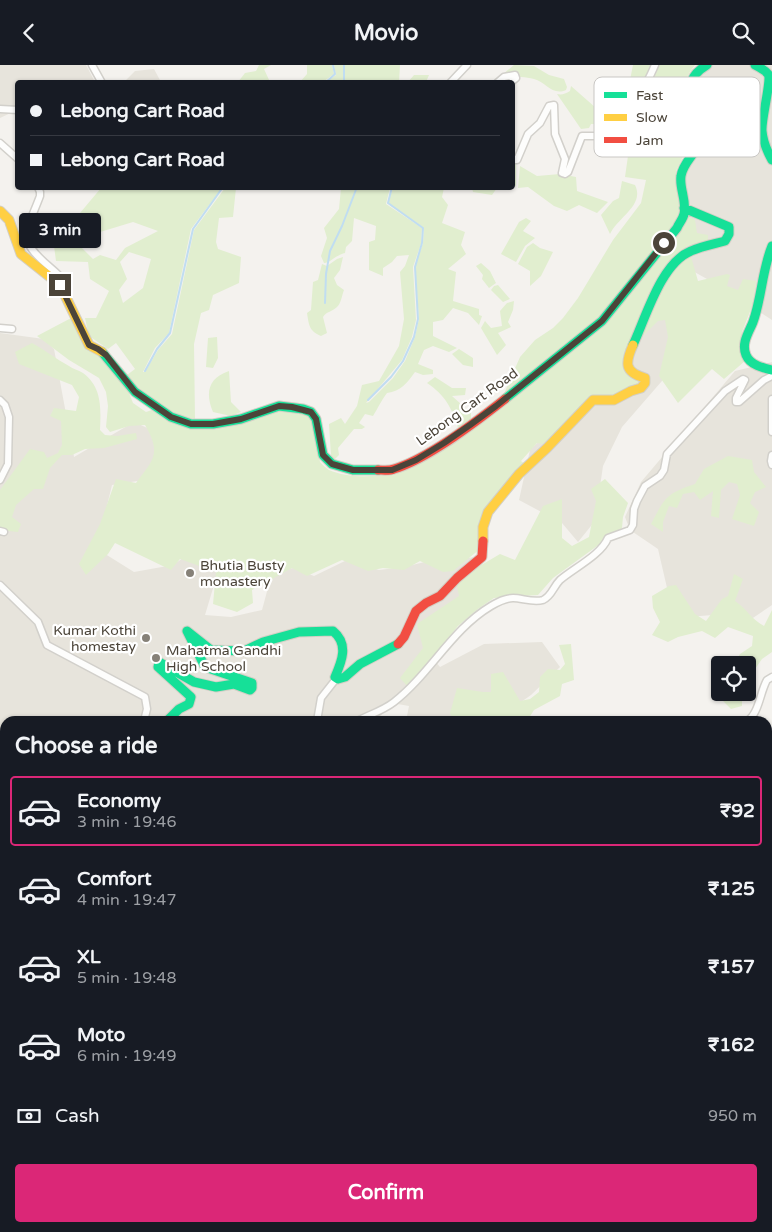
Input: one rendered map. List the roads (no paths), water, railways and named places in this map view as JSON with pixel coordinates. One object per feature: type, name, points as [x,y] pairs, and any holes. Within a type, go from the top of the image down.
[{"type":"main road","name":"Lebong Cart Road","points":[[694,77],[707,65]]},
{"type":"main road","points":[[755,65],[768,74],[770,81],[761,123],[762,139],[766,151],[772,160]]},
{"type":"main road","name":"Lebong Cart Road","points":[[0,211],[9,220],[21,253],[60,285],[66,294],[89,345],[106,355],[135,392],[171,417],[191,424],[213,424],[241,419],[279,406],[292,407],[311,412],[316,419],[323,455],[332,464],[353,470],[392,470],[416,460],[452,438],[496,406],[602,321],[677,228],[685,213],[681,175],[690,157]]},
{"type":"main road","points":[[172,716],[179,709],[189,704],[191,697],[158,667],[159,661],[194,682],[216,687],[234,684],[252,688],[252,683],[205,667],[187,631],[211,650],[244,651],[262,642],[300,632],[333,631],[341,639],[343,656],[335,677],[336,679],[341,679],[360,663],[399,643],[404,637],[416,611],[440,595],[456,578],[482,557],[484,527],[488,513],[519,474],[593,400],[608,401],[641,388],[645,383],[645,378],[631,372],[627,367],[627,359],[660,284],[674,263],[690,251],[725,241],[729,234],[729,227],[684,208]]},
{"type":"main road","points":[[772,246],[767,257],[758,308],[753,324],[749,329],[745,349],[747,356],[752,362],[760,367],[772,370]]},
{"type":"street","points":[[92,65],[100,80]]},
{"type":"street","points":[[453,80],[467,65]]},
{"type":"street","points":[[649,77],[655,65]]},
{"type":"street","points":[[500,80],[504,77],[515,75],[516,78],[514,80]]},
{"type":"street","points":[[515,160],[517,160],[528,134],[540,123],[549,106],[554,105],[555,134],[565,159],[562,173],[565,174],[568,171],[582,136],[594,135]]},
{"type":"street","points":[[0,109],[15,110]]},
{"type":"street","points":[[0,143],[15,156]]},
{"type":"street","points":[[39,190],[40,196],[29,221],[26,239],[28,245],[61,277],[65,285],[66,294]]},
{"type":"street","points":[[0,328],[12,329]]},
{"type":"street","points":[[367,716],[393,703],[420,678],[479,613],[501,600],[511,597],[533,601],[544,599],[550,595],[561,579],[606,543],[608,538],[630,530],[634,509],[645,486],[660,476],[664,470],[667,454],[677,443],[725,391],[736,382],[745,380],[736,399],[739,403],[764,380],[772,376]]},
{"type":"street","points":[[772,399],[772,432]]},
{"type":"street","points":[[0,400],[5,405],[9,417],[8,464],[0,481]]},
{"type":"street","points":[[772,455],[772,465]]},
{"type":"street","points":[[0,585],[38,621],[47,645],[145,697],[147,709],[145,716]]},
{"type":"street","points":[[752,716],[767,680],[772,677]]},
{"type":"street","points":[[318,716],[322,698],[336,679]]},
{"type":"waterway","points":[[328,80],[335,74],[333,65]]},
{"type":"waterway","points":[[344,65],[344,80]]},
{"type":"waterway","points":[[145,371],[157,349],[170,333],[193,229],[221,190]]},
{"type":"waterway","points":[[325,303],[326,274],[330,251],[356,190]]},
{"type":"waterway","points":[[368,400],[391,377],[403,361],[414,337],[418,319],[415,267],[422,243],[423,228],[388,203],[391,190]]},
{"type":"place","name":"Bhutia Busty monastery","points":[[190,573]]},
{"type":"place","name":"Kumar Kothi homestay","points":[[146,638]]},
{"type":"place","name":"Mahatma Gandhi High School","points":[[156,658]]}]
